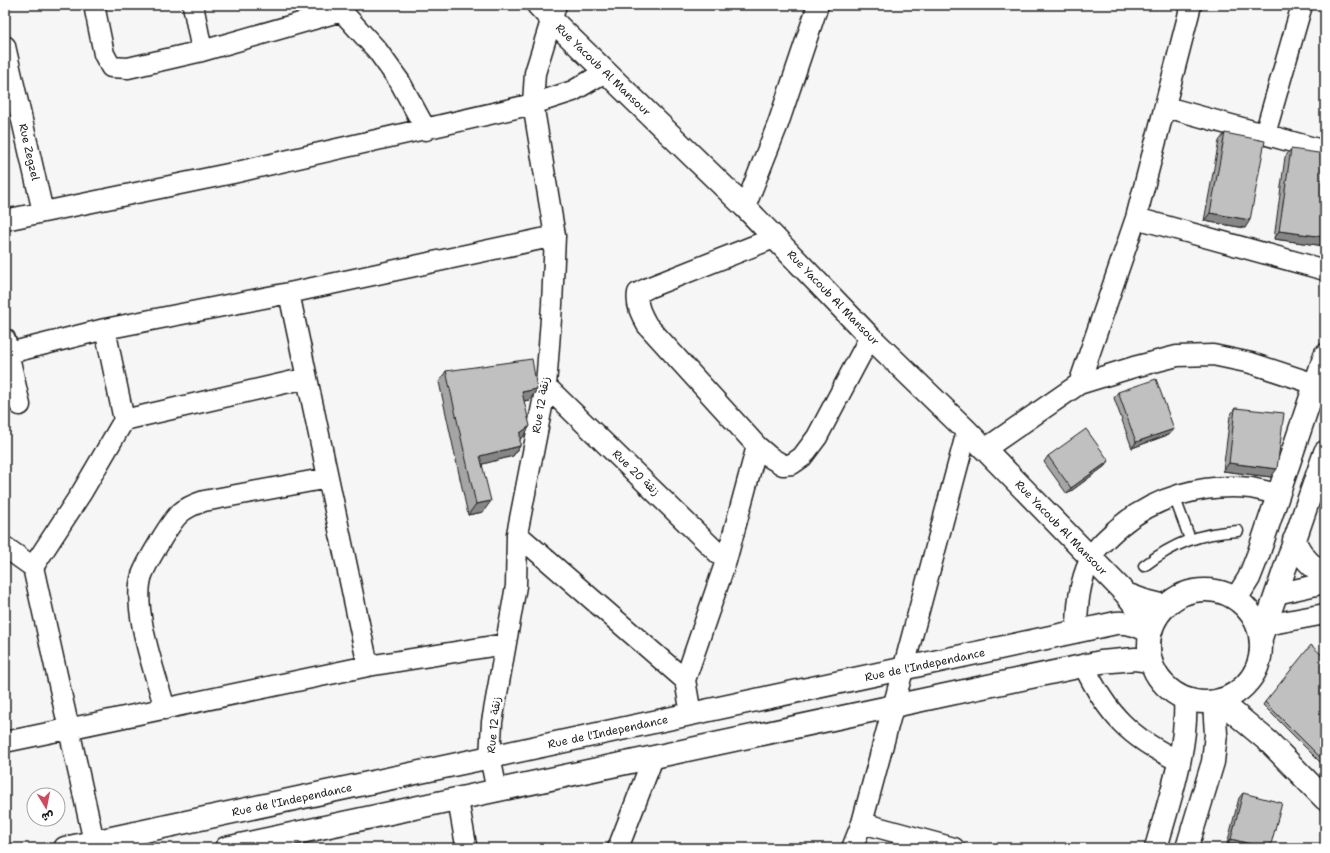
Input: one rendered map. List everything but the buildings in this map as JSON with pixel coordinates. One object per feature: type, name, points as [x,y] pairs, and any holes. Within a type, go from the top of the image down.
[{"type":"main road","name":"Rue Yacoub Al Mansour","points":[[548,10],[605,72],[745,207],[870,337],[985,449],[1125,593],[1139,610],[1151,630]]},
{"type":"main road","points":[[1236,599],[1254,567],[1325,356]]},
{"type":"main road","points":[[1263,631],[1245,606],[1236,599],[1224,593],[1212,590],[1199,590],[1186,593],[1175,598],[1165,606],[1157,616],[1151,630],[1148,652],[1150,662],[1155,674],[1163,684],[1173,693],[1184,699],[1199,702],[1217,701],[1232,696],[1244,688],[1258,665],[1263,631],[1325,452]]},
{"type":"main road","points":[[1294,540],[1300,552],[1309,562],[1325,574]]},
{"type":"main road","name":"Rue Yacoub Al Mansour","points":[[1125,593],[1144,601],[1165,606]]},
{"type":"main road","name":"Rue de l'Independance","points":[[65,848],[1077,632],[1122,623],[1136,625],[1151,630]]},
{"type":"main road","points":[[226,848],[1084,666],[1118,660],[1135,659],[1150,662]]},
{"type":"main road","points":[[1244,688],[1253,716],[1269,742]]},
{"type":"main road","points":[[1156,848],[1179,761],[1186,715],[1184,699]]},
{"type":"main road","points":[[1217,701],[1269,742],[1325,800]]},
{"type":"main road","points":[[1188,848],[1213,762],[1217,701]]},
{"type":"street","points":[[94,5],[104,54],[111,67],[128,68],[202,51],[339,8],[377,50],[400,82],[426,130]]},
{"type":"street","points":[[193,5],[202,51]]},
{"type":"street","points":[[745,207],[778,124],[818,5]]},
{"type":"street","points":[[1079,384],[1136,218],[1166,107],[1191,5]]},
{"type":"street","points":[[1265,134],[1302,5]]},
{"type":"street","name":"Rue 12 زنقة","points":[[497,791],[490,757],[492,722],[516,586],[517,534],[546,386],[552,305],[555,236],[533,104],[535,73],[548,10]]},
{"type":"street","name":"Rue Zegzel","points":[[5,46],[8,76],[43,212]]},
{"type":"street","points":[[5,220],[233,173],[426,130],[533,104],[572,91],[605,72]]},
{"type":"street","points":[[1166,107],[1325,151]]},
{"type":"street","points":[[1136,218],[1325,270]]},
{"type":"street","points":[[20,405],[6,348],[289,293],[555,236]]},
{"type":"street","points":[[774,238],[638,293],[639,310],[647,325],[757,446],[771,458],[783,465],[792,464],[802,457],[817,437],[870,337]]},
{"type":"street","points":[[289,293],[368,666]]},
{"type":"street","points":[[33,567],[82,492],[124,420],[105,329]]},
{"type":"street","points":[[985,449],[1079,384],[1134,367],[1177,356],[1213,355],[1250,363],[1315,384]]},
{"type":"street","points":[[124,420],[307,378]]},
{"type":"street","name":"Rue 20 زنقة","points":[[546,386],[726,561]]},
{"type":"street","points":[[852,848],[862,823],[967,431]]},
{"type":"street","points":[[691,714],[685,680],[726,561],[757,446]]},
{"type":"street","points":[[165,709],[141,621],[139,595],[142,577],[148,561],[176,516],[190,505],[204,501],[328,478]]},
{"type":"street","points":[[1077,632],[1077,613],[1080,594],[1090,558],[1107,538],[1127,521],[1149,506],[1174,496],[1199,489],[1226,487],[1252,488],[1278,494]]},
{"type":"street","points":[[517,534],[685,680]]},
{"type":"street","points":[[5,547],[33,567],[94,842]]},
{"type":"street","points":[[1276,594],[1325,584]]},
{"type":"street","points":[[1263,631],[1325,614]]},
{"type":"street","points":[[5,742],[368,666],[506,644]]},
{"type":"street","points":[[1084,666],[1094,687],[1106,706],[1122,724],[1139,739],[1158,752],[1179,761]]},
{"type":"street","points":[[618,848],[653,758]]},
{"type":"street","points":[[458,800],[466,845],[465,848]]},
{"type":"street","points":[[862,823],[954,848]]},
{"type":"lane","points":[[1174,496],[1190,539]]},
{"type":"lane","points":[[1144,566],[1169,549],[1190,539],[1222,532],[1238,531]]}]
